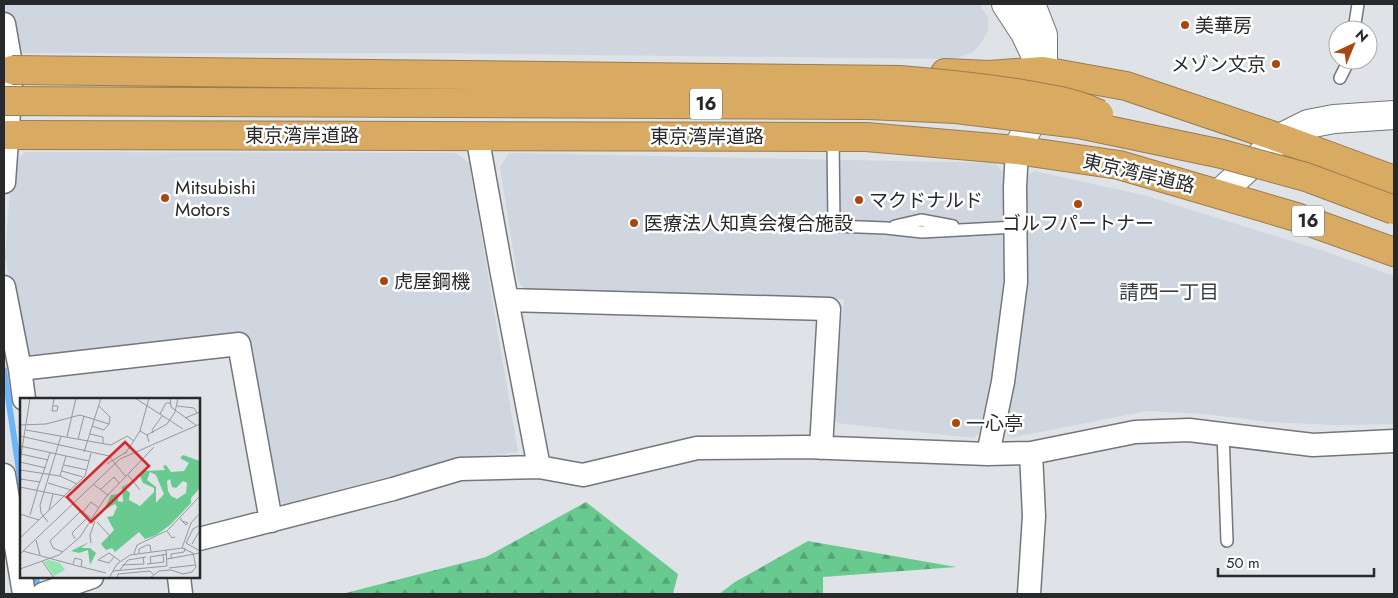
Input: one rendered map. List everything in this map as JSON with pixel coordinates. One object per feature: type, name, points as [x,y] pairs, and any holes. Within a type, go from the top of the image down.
[{"type":"highway","name":"16","points":[[8,70],[39,64],[902,72],[989,75],[1043,71],[1126,86],[1280,138],[1394,180]]},
{"type":"highway","name":"16","points":[[8,70],[900,80],[969,86],[1032,95],[1082,106],[1138,136]]},
{"type":"highway","name":"東京湾岸道路","points":[[4,102],[868,105],[956,109],[1079,124],[1222,154],[1306,177],[1394,210]]},
{"type":"highway","name":"東京湾岸道路","points":[[5,135],[866,137],[1017,150],[1119,165],[1296,216],[1394,252]]},
{"type":"street","points":[[1006,4],[1025,33],[1043,71]]},
{"type":"street","points":[[988,454],[1003,382],[1016,282],[1015,187],[1017,150],[1036,111],[1043,71],[1043,36],[1031,4]]},
{"type":"street","points":[[4,24],[8,70],[4,182]]},
{"type":"street","points":[[1220,193],[1280,138],[1308,124],[1334,119],[1394,115]]},
{"type":"street","points":[[477,135],[540,468]]},
{"type":"street","points":[[4,287],[24,398]]},
{"type":"street","points":[[507,300],[829,309],[821,448]]},
{"type":"street","points":[[20,369],[239,344],[270,520]]},
{"type":"street","points":[[200,539],[460,470],[540,468],[583,475],[697,448],[821,448],[988,454],[1031,453],[1135,432],[1189,430],[1313,445],[1394,441]]},
{"type":"street","points":[[1029,594],[1034,516],[1031,453]]},
{"type":"street","points":[[4,475],[6,500],[20,534]]},
{"type":"street","points":[[39,578],[44,591],[89,578]]},
{"type":"street","points":[[179,578],[181,594]]},
{"type":"lane","points":[[1356,20],[1358,4]]},
{"type":"lane","points":[[1340,78],[1344,70]]},
{"type":"lane","points":[[833,137],[834,226],[886,228],[922,232],[1016,227]]},
{"type":"lane","points":[[1223,433],[1227,541]]},
{"type":"shaded area","points":[[5,4],[979,4],[988,17],[988,30],[982,42],[973,52],[954,59],[412,53],[19,53],[12,46]]},
{"type":"shaded area","points":[[25,152],[456,153],[469,163],[518,452],[455,459],[284,504],[272,497],[244,337],[28,359],[25,353],[5,256],[12,165]]},
{"type":"shaded area","points":[[509,153],[995,163],[1004,173],[1008,263],[999,347],[983,431],[974,438],[837,423],[831,415],[844,299],[525,290],[518,281],[500,167]]},
{"type":"shaded area","points":[[1034,171],[1143,195],[1324,251],[1394,276],[1394,424],[1334,425],[1269,422],[1205,414],[1147,411],[1010,438],[1004,428],[1023,315],[1027,274],[1028,236],[1024,178]]},
{"type":"green space","points":[[586,502],[678,574],[673,594],[342,594],[486,557]]},
{"type":"green space","points":[[808,541],[956,567],[823,577],[823,594],[719,594],[735,582]]},
{"type":"waterway","points":[[4,370],[20,477]]},
{"type":"waterway","points":[[36,578],[38,588]]},
{"type":"place","name":"美華房","points":[[1185,25]]},
{"type":"place","name":"メゾン文京","points":[[1276,64]]},
{"type":"place","name":"Mitsubishi Motors","points":[[165,198]]},
{"type":"place","name":"マクドナルド","points":[[859,200]]},
{"type":"place","name":"ゴルフパートナー","points":[[1078,204]]},
{"type":"place","name":"医療法人知真会複合施設","points":[[634,223]]},
{"type":"place","name":"虎屋鋼機","points":[[384,281]]},
{"type":"place","name":"一心亭","points":[[956,423]]},
{"type":"district","name":"請西一丁目","points":[[1169,292]]}]
